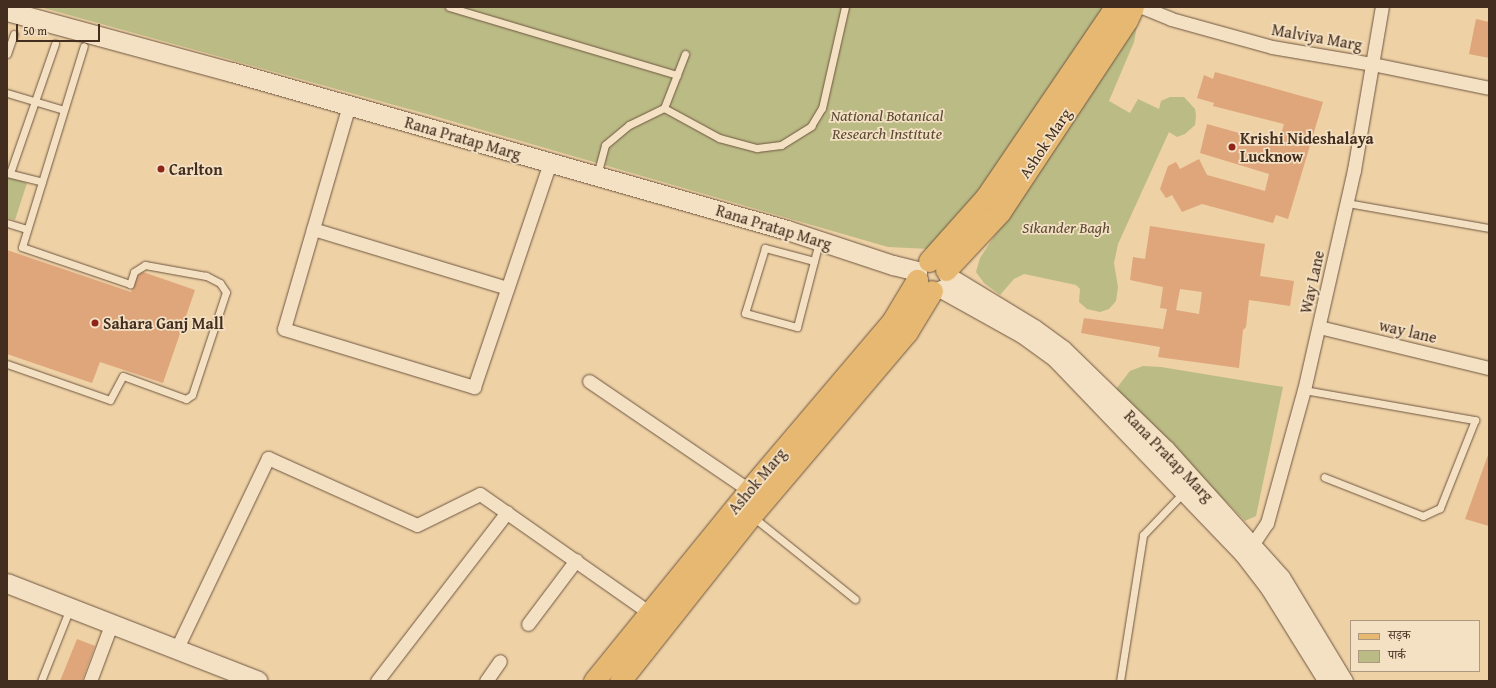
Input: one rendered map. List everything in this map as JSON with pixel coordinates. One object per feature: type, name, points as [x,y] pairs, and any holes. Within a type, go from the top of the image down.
[{"type":"main road","name":"Ashok Marg","points":[[620,681],[751,516],[908,332],[933,277],[1115,7]]},
{"type":"main road","name":"Ashok Marg","points":[[594,681],[749,490],[893,320],[933,277],[1000,212],[1127,20],[1133,7]]},
{"type":"main road","name":"Rana Pratap Marg","points":[[7,11],[550,162],[820,240],[933,277]]},
{"type":"main road","points":[[7,583],[258,681]]},
{"type":"street","name":"Malviya Marg","points":[[1142,7],[1171,19],[1272,47],[1372,64],[1489,88]]},
{"type":"street","name":"Way Lane","points":[[1247,549],[1267,523],[1304,390],[1347,203],[1382,7]]},
{"type":"street","points":[[349,105],[284,329],[474,387],[550,162]]},
{"type":"street","points":[[313,229],[507,288]]},
{"type":"street","name":"Rana Pratap Marg","points":[[933,277],[1022,334],[1055,358],[1184,492],[1247,549],[1281,577],[1344,681]]},
{"type":"street","name":"Rana Pratap Marg","points":[[933,277],[1034,328],[1063,349],[1166,450],[1247,549],[1268,588],[1327,681]]},
{"type":"street","name":"way lane","points":[[1319,327],[1489,368]]},
{"type":"street","points":[[589,381],[749,490]]},
{"type":"street","points":[[176,650],[268,458],[417,525],[480,494],[650,613]]},
{"type":"street","points":[[378,681],[507,512]]},
{"type":"street","points":[[528,624],[576,560]]},
{"type":"street","points":[[90,681],[112,625]]},
{"type":"street","points":[[486,681],[500,661]]},
{"type":"lane","points":[[449,7],[677,75]]},
{"type":"lane","points":[[664,108],[719,138],[757,148],[781,144],[811,126],[822,108],[845,7]]},
{"type":"lane","points":[[7,54],[14,34]]},
{"type":"lane","points":[[42,182],[8,173],[55,44]]},
{"type":"lane","points":[[7,364],[110,400],[123,376],[186,399],[192,396],[226,292],[220,283],[206,276],[144,265],[134,272],[130,284],[22,247],[84,46]]},
{"type":"lane","points":[[597,176],[605,145],[629,125],[664,108],[685,54]]},
{"type":"lane","points":[[7,93],[64,110]]},
{"type":"lane","points":[[1347,203],[1489,228]]},
{"type":"lane","points":[[7,223],[27,229]]},
{"type":"lane","points":[[814,261],[765,248],[745,313],[798,327],[820,240]]},
{"type":"lane","points":[[1304,390],[1475,420],[1440,508],[1423,516],[1324,477]]},
{"type":"lane","points":[[1120,681],[1143,535],[1184,492]]},
{"type":"lane","points":[[751,516],[855,599]]},
{"type":"lane","points":[[41,681],[70,608]]},
{"type":"green space","name":"National Botanical Research Institute","points":[[40,7],[1104,7],[973,207],[930,249],[888,247],[434,116]]},
{"type":"green space","name":"Sikander Bagh","points":[[1135,19],[1137,26],[1134,42],[1109,101],[1130,113],[1138,99],[1159,109],[1161,101],[1170,97],[1184,97],[1195,109],[1196,116],[1195,125],[1185,134],[1177,137],[1169,132],[1118,244],[1114,263],[1118,287],[1116,301],[1109,309],[1100,312],[1087,309],[1079,302],[1080,289],[1076,285],[1024,274],[1014,279],[1000,295],[984,283],[976,272],[980,258]]},
{"type":"green space","points":[[7,176],[27,183],[15,220],[7,218]]},
{"type":"green space","points":[[1143,366],[1161,367],[1283,387],[1256,516],[1245,521],[1116,389],[1130,371]]},
{"type":"building","points":[[1476,19],[1489,22],[1489,58],[1469,54]]},
{"type":"building","name":"Krishi Nideshalaya Lucknow","points":[[1215,72],[1323,102],[1288,219],[1276,215],[1273,223],[1202,204],[1182,212],[1172,195],[1166,198],[1160,189],[1168,166],[1176,162],[1180,169],[1199,159],[1207,175],[1265,191],[1269,174],[1200,153],[1207,124],[1278,144],[1284,124],[1213,106],[1214,103],[1197,98],[1204,75],[1213,79]]},
{"type":"building","points":[[1150,226],[1265,244],[1260,276],[1294,281],[1290,306],[1249,300],[1246,327],[1243,330],[1239,368],[1158,357],[1160,347],[1081,333],[1084,318],[1163,329],[1167,309],[1160,308],[1163,287],[1130,280],[1133,257],[1145,259]],"holes":[[[1180,289],[1202,292],[1199,314],[1176,310]]]},
{"type":"building","name":"Sahara Ganj Mall","points":[[7,250],[131,292],[138,275],[143,272],[195,290],[163,383],[100,362],[92,383],[7,354]]},
{"type":"building","points":[[1489,455],[1489,526],[1465,519]]},
{"type":"building","points":[[77,639],[95,646],[82,681],[60,681]]},
{"type":"place","name":"Krishi Nideshalaya Lucknow","points":[[1232,147]]},
{"type":"place","name":"Carlton","points":[[161,169]]},
{"type":"place","name":"Sahara Ganj Mall","points":[[95,323]]}]
